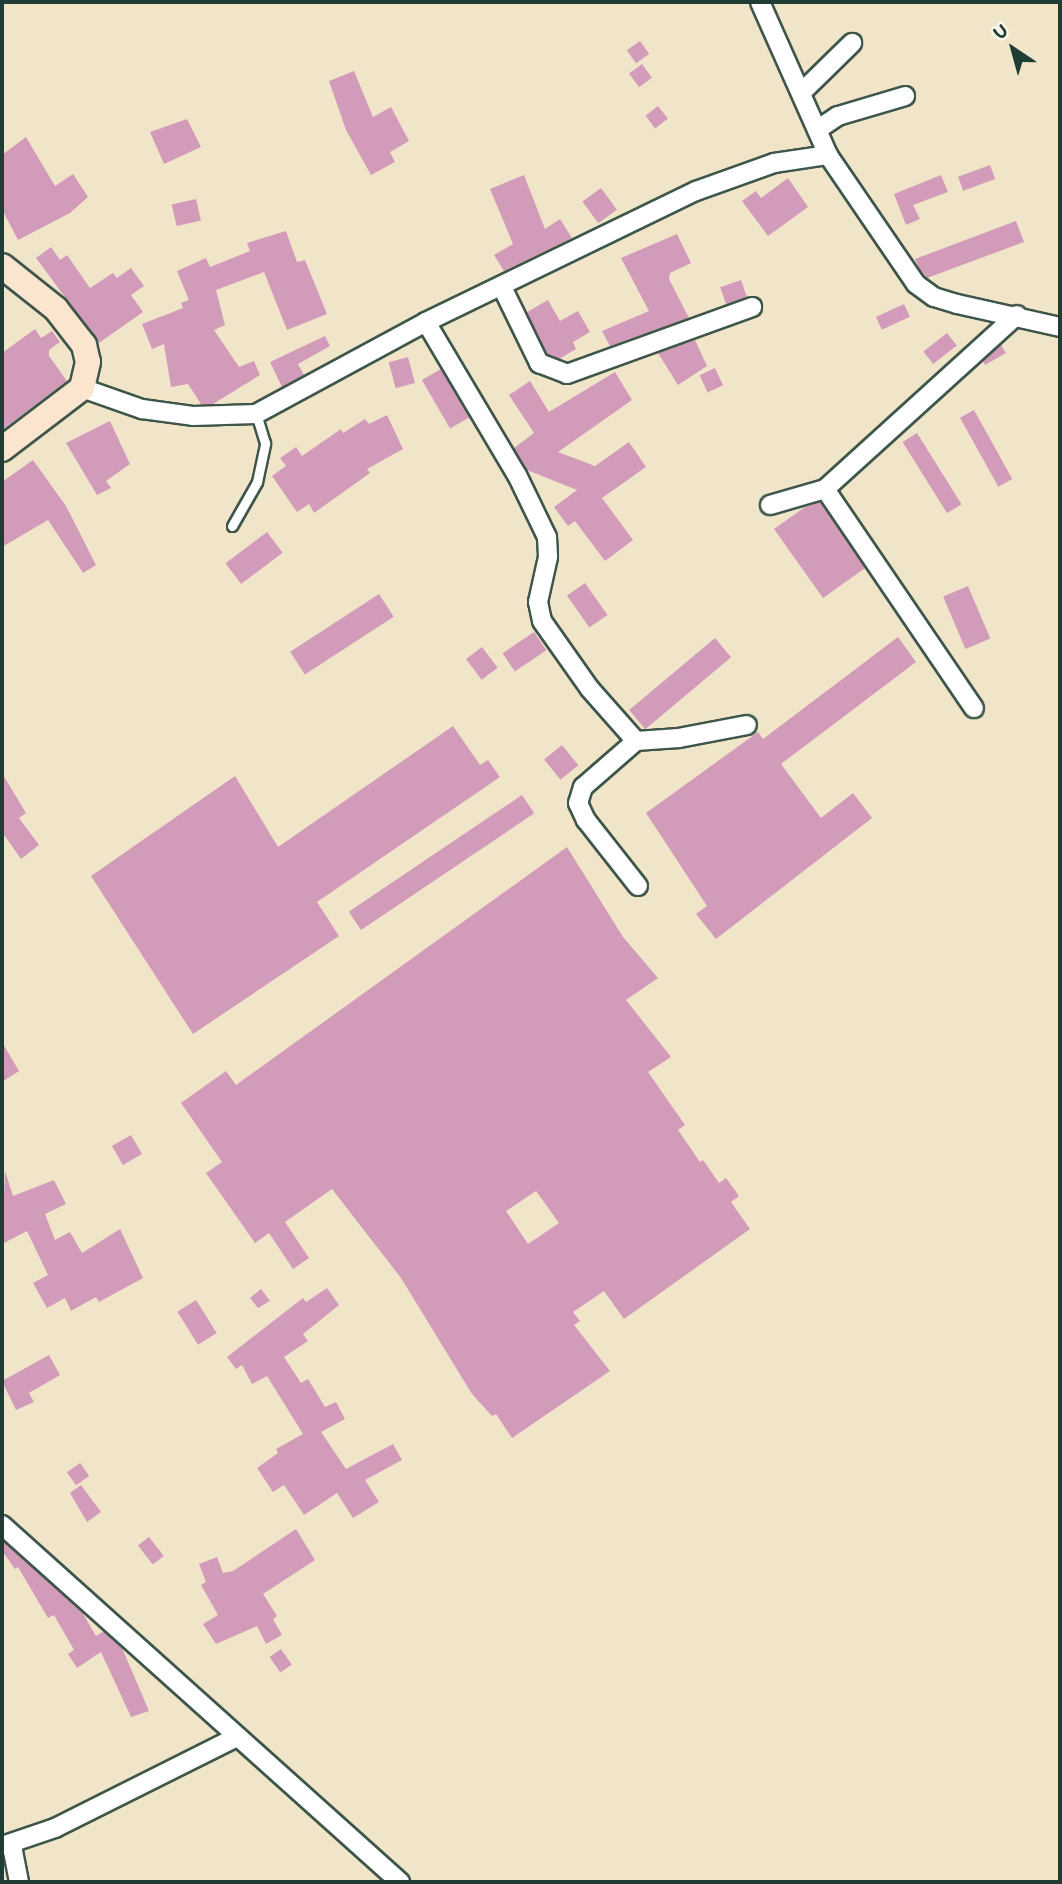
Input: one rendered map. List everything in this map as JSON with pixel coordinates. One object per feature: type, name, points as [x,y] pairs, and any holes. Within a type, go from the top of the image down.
[{"type":"street","points":[[760,2],[803,91],[828,155],[916,284],[933,297],[1060,327]]},
{"type":"street","points":[[803,91],[852,43]]},
{"type":"street","points":[[817,130],[838,116],[905,96]]},
{"type":"street","points":[[82,388],[142,409],[193,416],[256,414],[426,323],[696,191],[774,163],[828,155]]},
{"type":"street","points":[[2,266],[37,290],[83,345],[88,362],[82,388],[2,449]]},
{"type":"street","points":[[502,287],[540,363],[568,374],[752,307]]},
{"type":"street","points":[[770,505],[825,489],[1017,315]]},
{"type":"street","points":[[426,323],[517,475],[547,537],[548,557],[538,602],[542,621],[590,689],[636,741]]},
{"type":"street","points":[[825,489],[975,708]]},
{"type":"street","points":[[638,886],[586,820],[578,803],[583,787],[636,741],[679,738],[747,725]]},
{"type":"street","points":[[2,1525],[400,1882]]},
{"type":"street","points":[[19,1882],[7,1846],[237,1737]]},
{"type":"lane","points":[[232,526],[257,482],[265,443],[256,414]]},
{"type":"building","points":[[640,41],[649,54],[636,63],[627,50]]},
{"type":"building","points":[[642,64],[652,78],[639,87],[629,73]]},
{"type":"building","points":[[354,71],[373,117],[391,107],[409,141],[390,152],[395,162],[371,175],[346,130],[329,81]]},
{"type":"building","points":[[658,106],[668,119],[655,128],[645,116]]},
{"type":"building","points":[[187,119],[201,147],[164,164],[150,132]]},
{"type":"building","points":[[26,137],[55,186],[73,174],[88,197],[70,213],[18,240],[2,209],[2,155]]},
{"type":"building","points":[[990,165],[995,179],[963,191],[958,177]]},
{"type":"building","points":[[524,175],[545,229],[560,219],[572,238],[504,271],[494,255],[513,244],[490,189]]},
{"type":"building","points":[[941,175],[948,192],[913,205],[920,219],[906,225],[894,194]]},
{"type":"building","points":[[788,178],[808,207],[768,236],[742,201],[756,191],[761,198]]},
{"type":"building","points":[[601,188],[617,210],[598,223],[582,202]]},
{"type":"building","points":[[196,199],[201,220],[177,226],[172,205]]},
{"type":"building","points":[[1016,221],[1024,242],[927,278],[918,267],[915,259]]},
{"type":"building","points":[[286,231],[297,262],[305,260],[327,314],[287,330],[264,272],[216,290],[225,325],[214,330],[239,367],[254,361],[260,375],[213,404],[201,404],[188,384],[171,387],[164,344],[152,349],[142,324],[183,308],[181,303],[189,300],[177,271],[206,258],[210,267],[250,251],[247,243]]},
{"type":"building","points":[[677,234],[691,263],[670,273],[669,279],[689,318],[610,346],[602,331],[649,311],[621,258]]},
{"type":"building","points":[[51,247],[60,260],[67,255],[90,288],[113,273],[117,278],[131,268],[144,286],[131,295],[143,312],[99,343],[36,258]]},
{"type":"building","points":[[741,280],[747,297],[726,304],[720,287]]},
{"type":"building","points":[[548,300],[560,321],[578,311],[590,332],[573,342],[576,349],[559,359],[547,354],[527,312]]},
{"type":"building","points":[[904,304],[910,317],[882,330],[876,317]]},
{"type":"building","points":[[35,329],[41,338],[52,331],[60,342],[49,350],[49,356],[67,381],[2,430],[2,353]]},
{"type":"building","points":[[947,333],[957,346],[933,364],[923,351]]},
{"type":"building","points":[[325,336],[330,346],[298,364],[304,375],[282,387],[270,362]]},
{"type":"building","points":[[695,340],[707,366],[678,385],[658,353]]},
{"type":"building","points":[[1001,345],[1006,353],[985,365],[983,361]]},
{"type":"building","points":[[408,357],[415,383],[396,388],[389,362]]},
{"type":"building","points":[[715,368],[723,385],[708,392],[700,375]]},
{"type":"building","points":[[441,369],[469,417],[450,428],[422,380]]},
{"type":"building","points":[[615,372],[632,400],[558,452],[595,466],[629,442],[646,467],[602,498],[633,540],[605,561],[575,521],[568,526],[554,507],[577,490],[527,470],[514,448],[534,433],[509,395],[530,381],[549,412]]},
{"type":"building","points":[[974,410],[1012,479],[998,487],[960,418]]},
{"type":"building","points":[[387,415],[403,449],[367,469],[370,473],[314,513],[309,504],[297,512],[272,476],[286,466],[280,458],[296,447],[302,456],[341,429],[343,433],[365,419],[369,424]]},
{"type":"building","points":[[110,421],[130,464],[106,481],[111,488],[97,495],[66,443]]},
{"type":"building","points":[[917,433],[962,504],[947,513],[903,442]]},
{"type":"building","points":[[33,460],[66,506],[96,565],[83,573],[48,520],[2,547],[2,482]]},
{"type":"building","points":[[820,502],[865,568],[823,598],[774,529],[805,507]]},
{"type":"building","points":[[267,532],[283,553],[241,584],[225,563]]},
{"type":"building","points":[[585,583],[607,615],[589,628],[567,596]]},
{"type":"building","points":[[968,586],[990,638],[965,649],[943,597]]},
{"type":"building","points":[[379,594],[394,617],[305,674],[290,652]]},
{"type":"building","points":[[534,632],[546,650],[515,671],[502,653]]},
{"type":"building","points":[[898,637],[916,662],[781,764],[821,818],[853,793],[872,818],[716,939],[696,914],[707,906],[646,813],[758,732],[763,739]]},
{"type":"building","points":[[715,638],[731,657],[645,729],[629,710]]},
{"type":"building","points":[[482,647],[498,668],[482,680],[466,659]]},
{"type":"building","points":[[453,726],[480,765],[488,760],[500,777],[317,902],[339,936],[193,1034],[91,876],[235,776],[278,847]]},
{"type":"building","points":[[562,745],[578,765],[560,780],[544,759]]},
{"type":"building","points":[[2,773],[26,813],[19,818],[39,845],[21,859],[2,832]]},
{"type":"building","points":[[522,795],[534,813],[361,930],[349,912]]},
{"type":"building","points":[[567,847],[623,937],[658,978],[626,1000],[671,1057],[648,1072],[685,1125],[678,1130],[700,1162],[703,1160],[719,1183],[726,1178],[739,1196],[731,1202],[750,1229],[624,1319],[604,1291],[573,1312],[580,1321],[574,1325],[610,1371],[512,1438],[496,1414],[492,1416],[472,1394],[401,1278],[332,1189],[285,1222],[309,1258],[293,1269],[269,1233],[255,1243],[206,1173],[222,1162],[181,1103],[226,1071],[236,1085]],"holes":[[[536,1191],[559,1223],[528,1244],[506,1211]]]},
{"type":"building","points":[[2,1042],[19,1071],[2,1082]]},
{"type":"building","points":[[131,1135],[142,1154],[123,1165],[112,1146]]},
{"type":"building","points":[[5,1171],[13,1196],[54,1180],[66,1204],[45,1214],[55,1240],[70,1232],[82,1253],[120,1229],[143,1278],[99,1302],[96,1297],[71,1311],[65,1298],[47,1308],[33,1283],[48,1275],[27,1231],[2,1244]]},
{"type":"building","points":[[327,1288],[339,1305],[303,1334],[308,1341],[284,1357],[301,1383],[308,1379],[325,1407],[336,1402],[345,1419],[321,1432],[346,1469],[393,1444],[402,1460],[365,1480],[379,1502],[353,1518],[337,1493],[304,1515],[284,1485],[273,1492],[257,1468],[278,1453],[276,1449],[303,1434],[267,1376],[252,1384],[242,1365],[236,1369],[227,1357],[303,1298],[306,1302]]},
{"type":"building","points":[[261,1289],[270,1301],[258,1308],[250,1298]]},
{"type":"building","points":[[196,1300],[217,1333],[198,1345],[177,1312]]},
{"type":"building","points":[[49,1355],[60,1375],[29,1393],[34,1402],[16,1410],[2,1381]]},
{"type":"building","points":[[80,1463],[89,1476],[76,1485],[67,1472]]},
{"type":"building","points":[[81,1485],[101,1512],[87,1522],[70,1493]]},
{"type":"building","points":[[296,1529],[315,1560],[263,1594],[277,1616],[273,1619],[282,1635],[266,1644],[257,1626],[216,1644],[203,1624],[218,1615],[201,1585],[206,1582],[199,1564],[217,1557],[223,1573],[233,1571]]},
{"type":"building","points":[[149,1537],[164,1556],[153,1565],[138,1546]]},
{"type":"building","points":[[2,1540],[82,1612],[96,1636],[104,1631],[122,1648],[149,1711],[131,1717],[101,1652],[77,1668],[68,1654],[74,1650],[54,1615],[48,1618],[18,1567],[15,1569],[2,1551]]},
{"type":"building","points":[[281,1649],[292,1665],[280,1673],[270,1657]]}]
